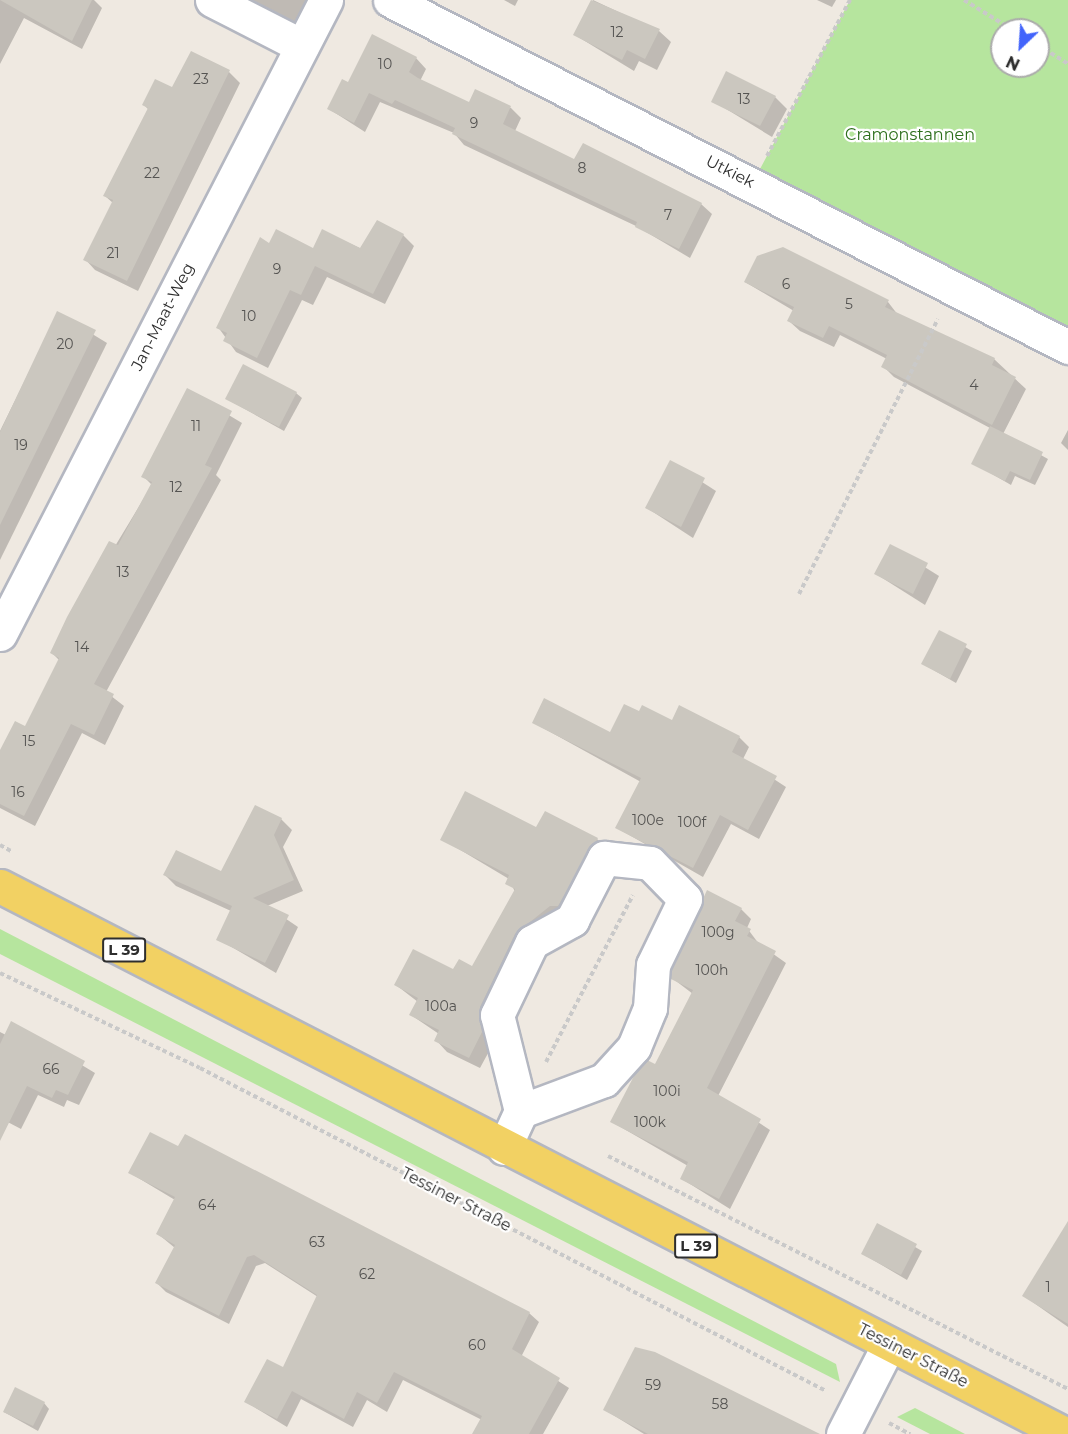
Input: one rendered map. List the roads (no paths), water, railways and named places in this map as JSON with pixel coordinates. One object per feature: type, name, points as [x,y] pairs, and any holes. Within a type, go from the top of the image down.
[{"type":"main road","name":"Tessiner Straße","points":[[0,886],[504,1148],[1065,1434]]},
{"type":"street","points":[[212,0],[302,46]]},
{"type":"street","name":"Jan-Maat-Weg","points":[[0,634],[326,0]]},
{"type":"street","name":"Utkiek","points":[[390,0],[1068,347]]},
{"type":"street","points":[[504,1148],[521,1111],[497,1015],[532,942],[572,920],[604,858],[650,863],[685,899],[653,965],[650,1008],[634,1047],[604,1080],[521,1111]]},
{"type":"street","points":[[850,1420],[889,1344]]},
{"type":"park label","name":"Cramonstannen","points":[[910,135]]}]
